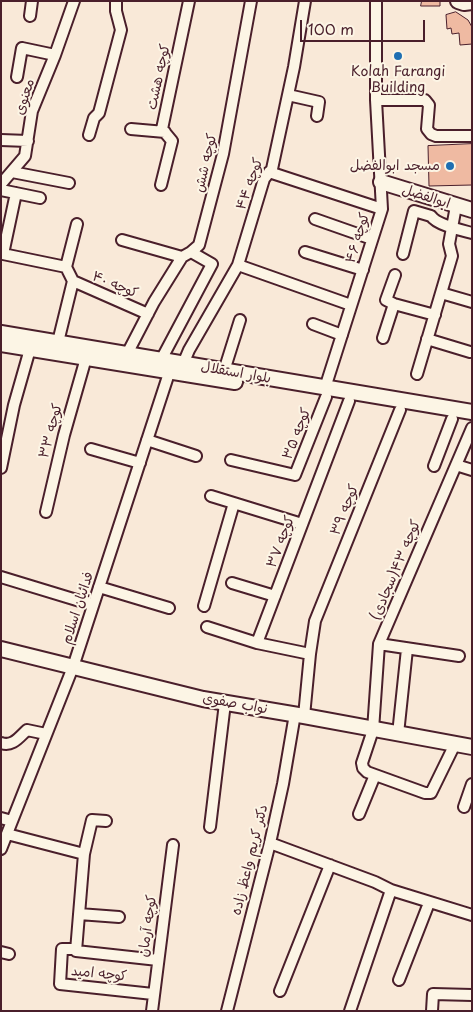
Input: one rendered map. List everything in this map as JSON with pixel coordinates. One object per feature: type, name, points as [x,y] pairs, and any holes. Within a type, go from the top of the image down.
[{"type":"main road","points":[[458,1],[464,3],[472,2]]},
{"type":"main road","name":"ابوالفضل","points":[[381,182],[472,210]]},
{"type":"main road","name":"بلوار استقلال","points":[[1,332],[127,354],[326,393],[472,412]]},
{"type":"main road","name":"بلوار استقلال","points":[[1,344],[86,358],[171,364],[224,371],[326,393],[349,401],[472,422]]},
{"type":"main road","name":"نواب صفوی","points":[[1,649],[203,699],[472,747]]},
{"type":"street","points":[[30,16],[32,1]]},
{"type":"street","name":"معنوی","points":[[1,184],[25,156],[32,111],[55,56],[74,1]]},
{"type":"street","points":[[89,135],[94,118],[99,113],[121,30],[116,11],[116,1]]},
{"type":"street","name":"کوچه هشت","points":[[161,185],[172,141],[162,129],[189,1]]},
{"type":"street","name":"کوچه شش","points":[[127,354],[148,314],[186,255],[199,245],[223,154],[251,1]]},
{"type":"street","name":"کوچه ۴۴","points":[[171,364],[189,350],[238,264],[264,179],[272,169],[306,1]]},
{"type":"street","name":"کوچه ۴۶","points":[[326,393],[342,335],[382,209],[376,100],[376,1]]},
{"type":"street","points":[[17,77],[22,48],[55,56]]},
{"type":"street","points":[[288,95],[319,102],[317,116]]},
{"type":"street","points":[[376,100],[425,100],[429,104],[427,129],[431,134],[436,136],[472,136]]},
{"type":"street","points":[[131,129],[165,132]]},
{"type":"street","points":[[1,140],[28,141]]},
{"type":"street","points":[[12,172],[69,183]]},
{"type":"street","points":[[270,172],[382,209]]},
{"type":"street","points":[[1,190],[40,198]]},
{"type":"street","points":[[16,193],[3,254],[66,267]]},
{"type":"street","points":[[417,374],[452,256],[449,244],[456,206]]},
{"type":"street","points":[[403,254],[414,211],[431,216],[433,219],[452,228],[472,233]]},
{"type":"street","points":[[315,219],[372,239]]},
{"type":"street","points":[[73,282],[66,267],[77,224]]},
{"type":"street","points":[[122,240],[186,255],[212,264],[171,364]]},
{"type":"street","points":[[305,252],[363,270]]},
{"type":"street","points":[[238,264],[352,305]]},
{"type":"street","points":[[395,275],[386,300],[434,315]]},
{"type":"street","name":"کوچه ۴۰","points":[[58,342],[73,282],[148,314]]},
{"type":"street","points":[[441,293],[472,302]]},
{"type":"street","points":[[383,338],[394,304]]},
{"type":"street","points":[[224,371],[240,320]]},
{"type":"street","points":[[313,324],[342,335]]},
{"type":"street","points":[[427,339],[470,352]]},
{"type":"street","points":[[1,468],[14,405],[30,349]]},
{"type":"street","name":"کوچه ۳۳","points":[[46,512],[64,435],[86,358]]},
{"type":"street","name":"فدائیان اسلام","points":[[1,849],[73,667],[171,364]]},
{"type":"street","name":"کوچه ۳۵","points":[[231,460],[294,476],[326,393]]},
{"type":"street","name":"کوچه ۳۷","points":[[257,643],[349,401]]},
{"type":"street","name":"کوچه ۳۹","points":[[310,654],[315,621],[400,410]]},
{"type":"street","points":[[434,466],[452,418]]},
{"type":"street","name":"کوچه ۴۳(سجادی)","points":[[375,775],[367,772],[363,768],[362,763],[373,730],[379,644],[472,428]]},
{"type":"street","points":[[147,440],[196,456]]},
{"type":"street","points":[[90,450],[140,463]]},
{"type":"street","points":[[456,465],[472,470]]},
{"type":"street","points":[[211,496],[302,524]]},
{"type":"street","points":[[204,606],[234,503]]},
{"type":"street","points":[[1,578],[93,605]]},
{"type":"street","points":[[232,583],[275,596]]},
{"type":"street","points":[[99,587],[169,608]]},
{"type":"street","points":[[207,627],[257,643],[310,654]]},
{"type":"street","points":[[379,644],[459,656]]},
{"type":"street","points":[[398,734],[407,649]]},
{"type":"street","name":"دکتر کریم واعظ زاده","points":[[227,1011],[284,784],[300,715],[310,654]]},
{"type":"street","points":[[210,827],[225,703]]},
{"type":"street","points":[[1,743],[7,745],[15,742],[27,730],[46,734]]},
{"type":"street","points":[[359,814],[375,775],[425,793],[431,792],[455,744]]},
{"type":"street","points":[[464,807],[472,784]]},
{"type":"street","points":[[1,818],[12,821]]},
{"type":"street","points":[[106,822],[92,820],[84,854],[76,951],[158,960]]},
{"type":"street","points":[[7,834],[84,854]]},
{"type":"street","points":[[270,843],[375,882],[391,890],[472,915]]},
{"type":"street","name":"کوچه آرمان","points":[[152,1011],[173,845]]},
{"type":"street","points":[[280,991],[330,865]]},
{"type":"street","points":[[350,1011],[391,890]]},
{"type":"street","points":[[399,980],[429,903]]},
{"type":"street","points":[[79,914],[119,917]]},
{"type":"street","name":"کوچه امید","points":[[76,949],[62,949],[60,984],[154,994]]},
{"type":"street","points":[[432,1011],[433,994],[472,995]]},
{"type":"building","points":[[422,1],[440,1],[440,6],[421,6]]},
{"type":"building","points":[[456,12],[468,20],[472,27],[472,44],[460,45],[459,33],[452,34],[451,28],[447,29],[446,15]]},
{"type":"building","name":"مسجد ابوالفضل","points":[[472,144],[472,185],[429,186],[428,146]]},
{"type":"place","name":"Kolah Farangi Building","points":[[398,56]]},
{"type":"place","name":"مسجد ابوالفضل","points":[[450,166]]}]
